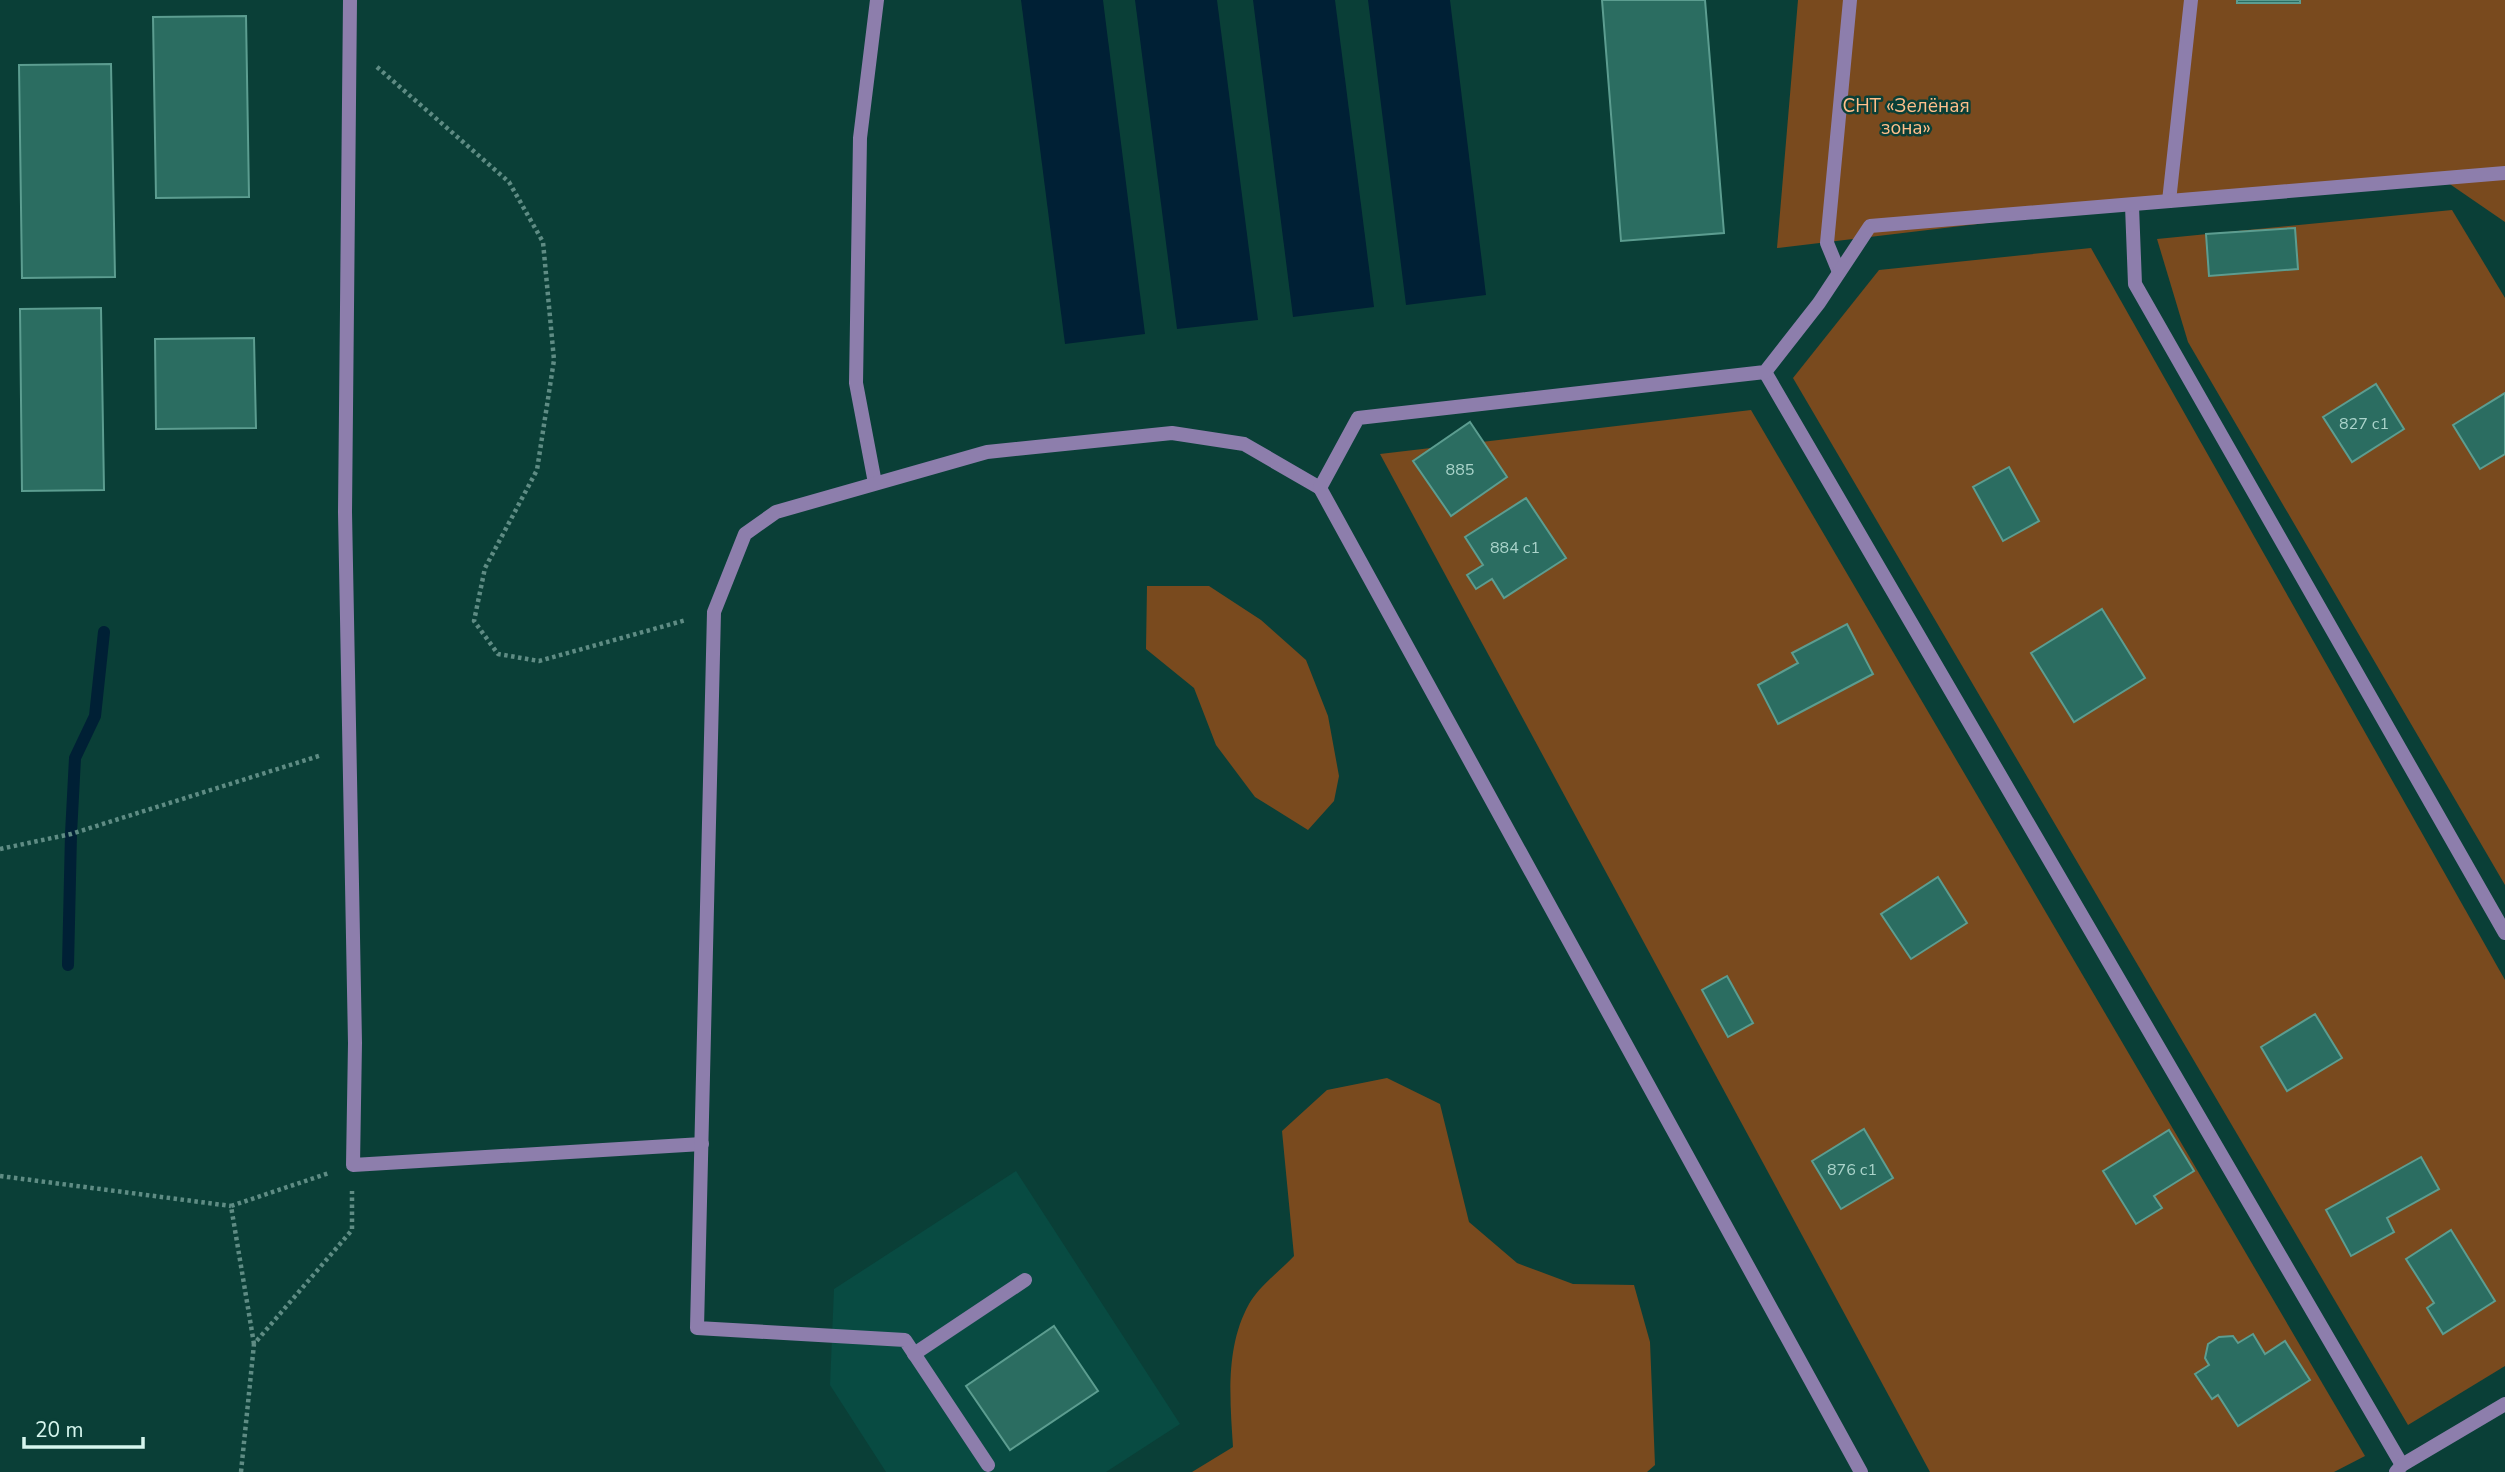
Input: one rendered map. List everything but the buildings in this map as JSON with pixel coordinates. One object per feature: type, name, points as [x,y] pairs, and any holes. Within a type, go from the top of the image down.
[{"type":"street","points":[[350,0],[345,512],[355,1043],[353,1165],[702,1144]]},
{"type":"street","points":[[874,484],[856,383],[860,138],[877,0]]},
{"type":"street","points":[[1839,272],[1826,243],[1850,0]]},
{"type":"street","points":[[2169,201],[2191,0]]},
{"type":"street","points":[[1320,488],[1358,418],[1765,372],[1819,303],[1870,226],[2505,173]]},
{"type":"street","points":[[2132,206],[2135,284],[2505,933]]},
{"type":"street","points":[[1765,372],[2399,1469],[2505,1404]]},
{"type":"street","points":[[988,1465],[905,1340],[697,1328],[714,612],[745,534],[776,512],[987,452],[1172,433],[1244,444],[1320,488],[1861,1472]]},
{"type":"street","points":[[914,1354],[1025,1280]]},
{"type":"path","points":[[350,44],[509,182],[543,242],[554,360],[537,470],[485,568],[474,621],[498,654],[538,661],[714,612]]},
{"type":"path","points":[[0,849],[71,834],[350,747]]},
{"type":"path","points":[[0,1176],[231,1206],[353,1165],[352,1230],[254,1344]]},
{"type":"path","points":[[231,1206],[254,1344],[242,1472]]},
{"type":"shaded area","points":[[1021,0],[1103,0],[1145,334],[1065,344]]},
{"type":"shaded area","points":[[1135,0],[1217,0],[1258,320],[1177,329]]},
{"type":"shaded area","points":[[1253,0],[1335,0],[1374,307],[1293,317]]},
{"type":"shaded area","points":[[1368,0],[1450,0],[1486,295],[1406,305]]},
{"type":"shaded area","points":[[1016,1171],[1180,1424],[1106,1472],[886,1472],[830,1385],[834,1289]]},
{"type":"green space","name":"СНТ «Зелёная зона»","points":[[1798,0],[2505,0],[2505,222],[2441,178],[2169,201],[1777,248]]},
{"type":"green space","points":[[2452,210],[2505,298],[2505,885],[2188,342],[2157,239]]},
{"type":"green space","points":[[2091,248],[2505,980],[2505,1366],[2408,1425],[1793,378],[1879,270]]},
{"type":"green space","points":[[1751,410],[2365,1456],[2334,1472],[1930,1472],[1380,454]]},
{"type":"green space","points":[[1147,586],[1209,586],[1261,620],[1306,660],[1328,716],[1339,776],[1334,801],[1308,830],[1255,797],[1216,745],[1194,688],[1146,649]]},
{"type":"green space","points":[[1387,1078],[1440,1104],[1469,1222],[1517,1263],[1573,1284],[1634,1285],[1650,1342],[1655,1465],[1647,1472],[1192,1472],[1233,1447],[1231,1374],[1241,1321],[1258,1291],[1294,1256],[1282,1131],[1327,1090]]},
{"type":"waterway","points":[[68,965],[75,758],[95,716],[104,632]]}]
